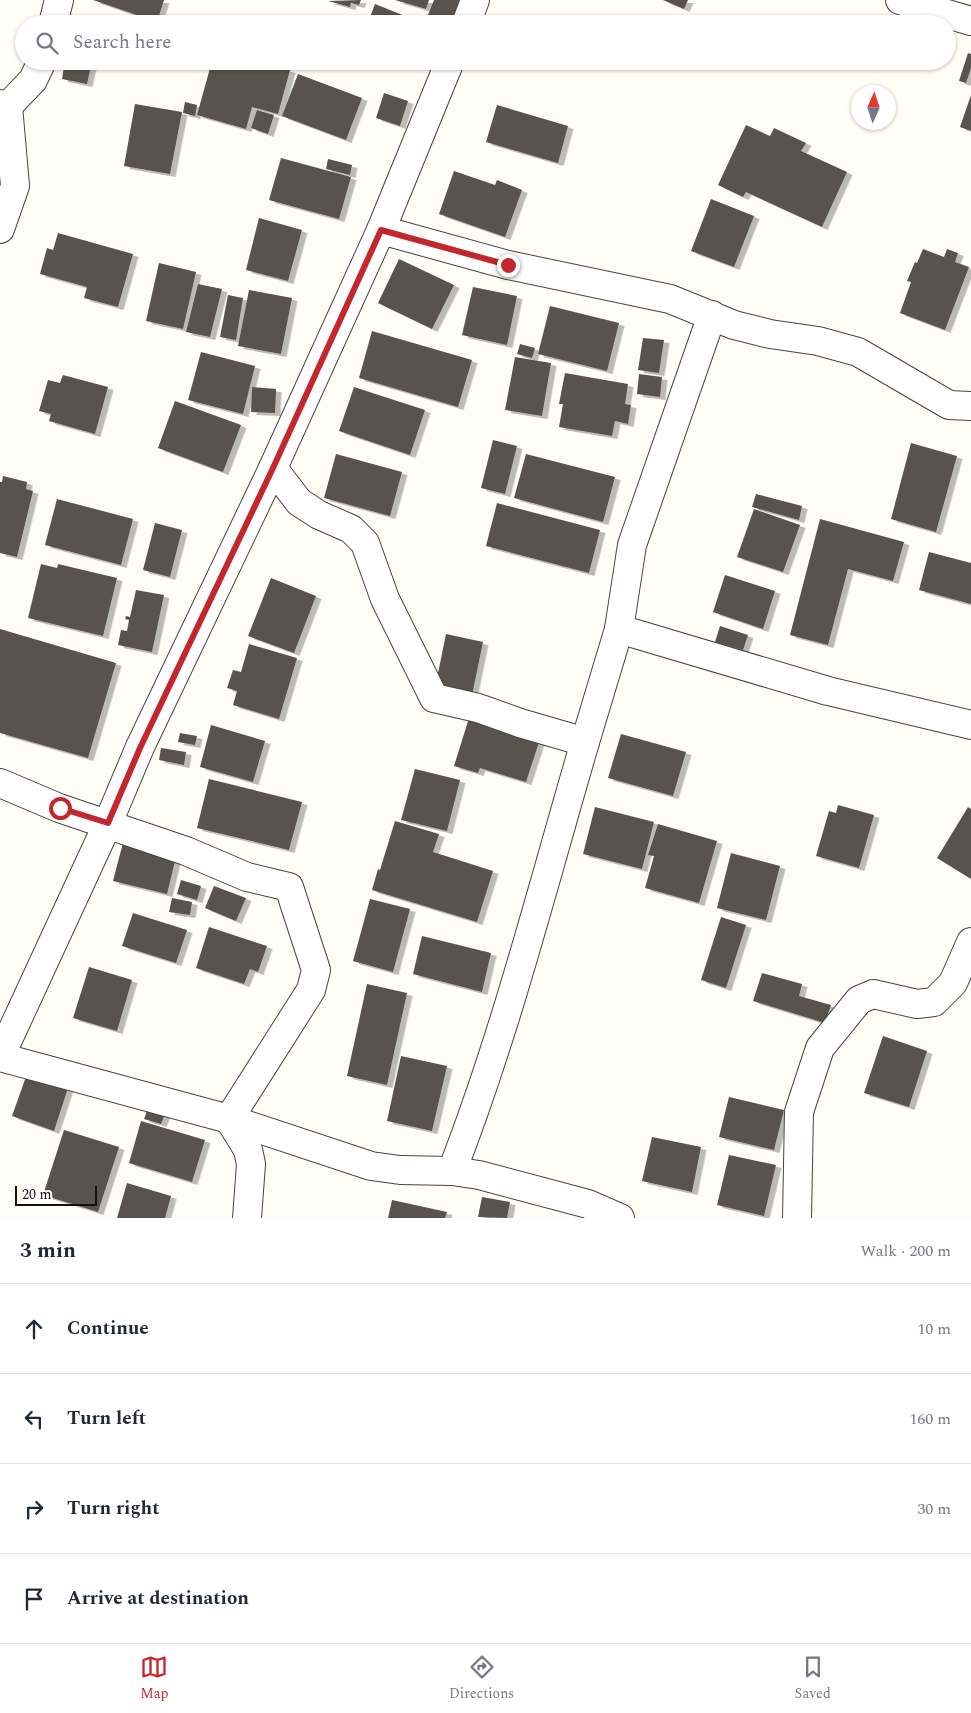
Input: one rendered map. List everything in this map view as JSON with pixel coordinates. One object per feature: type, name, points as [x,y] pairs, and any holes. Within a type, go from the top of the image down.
[{"type":"street","points":[[55,15],[59,0]]},
{"type":"street","points":[[470,15],[476,0]]},
{"type":"street","points":[[900,0],[951,15]]},
{"type":"street","points":[[956,17],[971,21]]},
{"type":"street","points":[[0,228],[15,186],[4,105],[33,80],[38,70]]},
{"type":"street","points":[[446,70],[381,230],[273,468],[140,748],[108,823],[0,1057],[230,1119],[372,1166],[400,1170],[452,1171],[479,1175],[588,1204],[620,1218]]},
{"type":"street","points":[[381,230],[508,265],[670,299],[734,325],[770,334],[818,341],[858,352],[948,405],[971,406]]},
{"type":"street","points":[[452,1171],[478,1102],[619,630],[632,545],[712,315]]},
{"type":"street","points":[[273,468],[299,502],[320,515],[351,529],[365,543],[385,599],[434,698],[478,708],[520,723],[585,742]]},
{"type":"street","points":[[619,630],[828,691],[971,725]]},
{"type":"street","points":[[0,783],[60,808],[186,851],[247,878],[289,887],[316,970],[310,990],[230,1119]]},
{"type":"street","points":[[797,1218],[799,1112],[820,1048],[859,1000],[873,994],[917,1004],[934,1002],[953,983],[971,942]]},
{"type":"street","points":[[230,1119],[248,1150],[251,1164],[248,1218]]},
{"type":"building","points":[[93,0],[164,0],[159,15],[137,15]]},
{"type":"building","points":[[361,0],[359,5],[351,3],[350,7],[328,1]]},
{"type":"building","points":[[395,0],[429,0],[426,9]]},
{"type":"building","points":[[434,0],[460,0],[454,15],[428,15]]},
{"type":"building","points":[[663,0],[688,0],[684,9]]},
{"type":"building","points":[[375,4],[402,15],[371,15]]},
{"type":"building","points":[[968,53],[971,54],[971,68],[966,83],[959,81]]},
{"type":"building","points":[[64,70],[90,70],[87,84],[62,79]]},
{"type":"building","points":[[210,70],[290,70],[278,114],[252,107],[246,129],[197,115]]},
{"type":"building","points":[[298,74],[362,98],[346,140],[282,116]]},
{"type":"building","points":[[384,93],[408,101],[400,126],[376,118]]},
{"type":"building","points":[[971,95],[971,131],[960,127]]},
{"type":"building","points":[[185,102],[197,105],[195,116],[183,113]]},
{"type":"building","points":[[135,104],[182,112],[170,174],[124,166]]},
{"type":"building","points":[[497,105],[568,126],[558,163],[486,142]]},
{"type":"building","points":[[257,110],[274,115],[268,134],[251,128]]},
{"type":"building","points":[[746,125],[770,136],[774,128],[806,143],[801,151],[847,172],[822,227],[746,192],[743,197],[718,185]]},
{"type":"building","points":[[281,158],[351,177],[339,219],[269,200]]},
{"type":"building","points":[[328,159],[352,165],[350,175],[326,169]]},
{"type":"building","points":[[454,171],[495,185],[497,180],[522,190],[505,237],[439,214]]},
{"type":"building","points":[[711,199],[754,216],[734,267],[691,251]]},
{"type":"building","points":[[259,218],[302,230],[288,281],[246,270]]},
{"type":"building","points":[[58,233],[133,254],[118,307],[84,298],[87,287],[40,274],[47,248],[53,250]]},
{"type":"building","points":[[923,249],[944,257],[947,249],[958,253],[955,262],[969,267],[945,330],[900,313],[911,282],[907,281]]},
{"type":"building","points":[[399,259],[454,285],[432,329],[378,303]]},
{"type":"building","points":[[159,263],[196,272],[183,329],[146,321]]},
{"type":"building","points":[[198,284],[222,289],[210,337],[186,332]]},
{"type":"building","points":[[473,287],[517,296],[507,345],[462,335]]},
{"type":"building","points":[[249,290],[292,298],[281,354],[238,346]]},
{"type":"building","points":[[228,295],[243,298],[236,340],[220,337]]},
{"type":"building","points":[[550,306],[619,323],[607,371],[538,354]]},
{"type":"building","points":[[372,331],[472,360],[458,407],[359,378]]},
{"type":"building","points":[[643,338],[664,340],[659,373],[638,370]]},
{"type":"building","points":[[520,344],[535,348],[532,358],[517,354]]},
{"type":"building","points":[[201,352],[255,366],[243,414],[188,400]]},
{"type":"building","points":[[515,357],[551,363],[542,416],[505,410]]},
{"type":"building","points":[[565,373],[628,384],[625,404],[631,405],[628,424],[615,421],[612,436],[559,427],[563,404],[559,404]]},
{"type":"building","points":[[639,374],[662,377],[660,397],[637,394]]},
{"type":"building","points":[[63,375],[108,387],[95,434],[49,421],[51,414],[39,411],[48,380],[60,383]]},
{"type":"building","points":[[252,387],[276,389],[275,413],[251,412]]},
{"type":"building","points":[[354,387],[425,410],[410,455],[339,431]]},
{"type":"building","points":[[175,401],[241,425],[223,472],[158,448]]},
{"type":"building","points":[[493,440],[517,446],[505,494],[481,488]]},
{"type":"building","points":[[911,443],[957,456],[936,532],[891,519]]},
{"type":"building","points":[[336,454],[402,472],[390,516],[324,498]]},
{"type":"building","points":[[526,454],[615,477],[603,522],[514,498]]},
{"type":"building","points":[[3,476],[27,482],[26,489],[33,491],[17,557],[0,553],[0,482],[2,482]]},
{"type":"building","points":[[756,494],[802,506],[799,520],[752,507]]},
{"type":"building","points":[[57,499],[133,519],[121,565],[45,545]]},
{"type":"building","points":[[497,503],[600,530],[589,573],[486,546]]},
{"type":"building","points":[[754,509],[800,525],[783,572],[737,557]]},
{"type":"building","points":[[820,519],[904,542],[893,581],[848,569],[828,645],[790,635]]},
{"type":"building","points":[[155,523],[182,530],[170,577],[143,570]]},
{"type":"building","points":[[929,552],[971,563],[971,604],[919,590]]},
{"type":"building","points":[[41,564],[57,568],[58,564],[117,578],[103,636],[28,618]]},
{"type":"building","points":[[725,575],[775,591],[763,629],[713,612]]},
{"type":"building","points":[[271,578],[316,596],[294,653],[248,636]]},
{"type":"building","points":[[136,590],[164,595],[152,652],[118,645],[121,630],[127,631],[129,620],[125,619],[126,616],[130,617]]},
{"type":"building","points":[[720,626],[748,635],[743,650],[715,642]]},
{"type":"building","points":[[0,629],[116,663],[88,758],[0,733]]},
{"type":"building","points":[[446,634],[483,642],[471,700],[434,693]]},
{"type":"building","points":[[249,644],[297,658],[279,719],[233,705],[237,691],[227,688],[233,670],[241,672]]},
{"type":"building","points":[[469,718],[540,739],[526,782],[480,768],[478,773],[454,766]]},
{"type":"building","points":[[211,725],[265,741],[253,782],[200,767]]},
{"type":"building","points":[[180,733],[197,736],[195,745],[178,742]]},
{"type":"building","points":[[621,734],[686,752],[673,796],[608,778]]},
{"type":"building","points":[[161,748],[186,752],[184,765],[159,760]]},
{"type":"building","points":[[415,769],[460,780],[447,831],[401,820]]},
{"type":"building","points":[[209,779],[302,802],[289,850],[197,828]]},
{"type":"building","points":[[838,805],[874,815],[859,868],[816,856],[829,811],[836,813]]},
{"type":"building","points":[[595,807],[654,822],[642,869],[583,854]]},
{"type":"building","points":[[968,807],[971,809],[971,879],[937,858]]},
{"type":"building","points":[[395,821],[439,834],[433,852],[493,871],[477,922],[372,890]]},
{"type":"building","points":[[658,824],[717,841],[699,903],[645,888],[654,856],[648,855]]},
{"type":"building","points":[[125,835],[176,857],[167,894],[113,881]]},
{"type":"building","points":[[731,853],[780,866],[766,920],[717,908]]},
{"type":"building","points":[[181,880],[201,886],[197,900],[177,894]]},
{"type":"building","points":[[214,886],[246,898],[236,921],[205,908]]},
{"type":"building","points":[[172,898],[192,902],[190,915],[169,912]]},
{"type":"building","points":[[370,899],[410,909],[393,972],[353,961]]},
{"type":"building","points":[[133,913],[187,930],[176,963],[122,946]]},
{"type":"building","points":[[721,917],[746,925],[726,988],[701,980]]},
{"type":"building","points":[[209,927],[267,946],[258,972],[250,969],[244,984],[196,968]]},
{"type":"building","points":[[422,936],[491,953],[482,992],[413,974]]},
{"type":"building","points":[[89,967],[132,980],[117,1031],[73,1018]]},
{"type":"building","points":[[762,973],[802,984],[799,996],[831,1005],[825,1023],[753,1001]]},
{"type":"building","points":[[367,984],[407,993],[387,1085],[347,1076]]},
{"type":"building","points":[[883,1036],[927,1051],[909,1107],[864,1093]]},
{"type":"building","points":[[401,1056],[447,1066],[432,1131],[387,1121]]},
{"type":"building","points":[[27,1074],[68,1088],[54,1131],[12,1116]]},
{"type":"building","points":[[729,1097],[784,1110],[774,1150],[719,1137]]},
{"type":"building","points":[[148,1108],[165,1114],[161,1124],[144,1119]]},
{"type":"building","points":[[141,1121],[205,1140],[192,1182],[129,1163]]},
{"type":"building","points":[[64,1130],[119,1147],[98,1212],[43,1195]]},
{"type":"building","points":[[652,1137],[701,1147],[692,1192],[642,1181]]},
{"type":"building","points":[[729,1155],[776,1165],[764,1216],[717,1205]]},
{"type":"building","points":[[127,1183],[171,1196],[165,1218],[117,1218]]},
{"type":"building","points":[[482,1197],[510,1202],[507,1218],[478,1217]]},
{"type":"building","points":[[392,1200],[447,1212],[445,1218],[388,1218]]},
{"type":"route","points":[[60,808],[108,823],[140,748],[273,468],[381,230],[508,265]]}]
